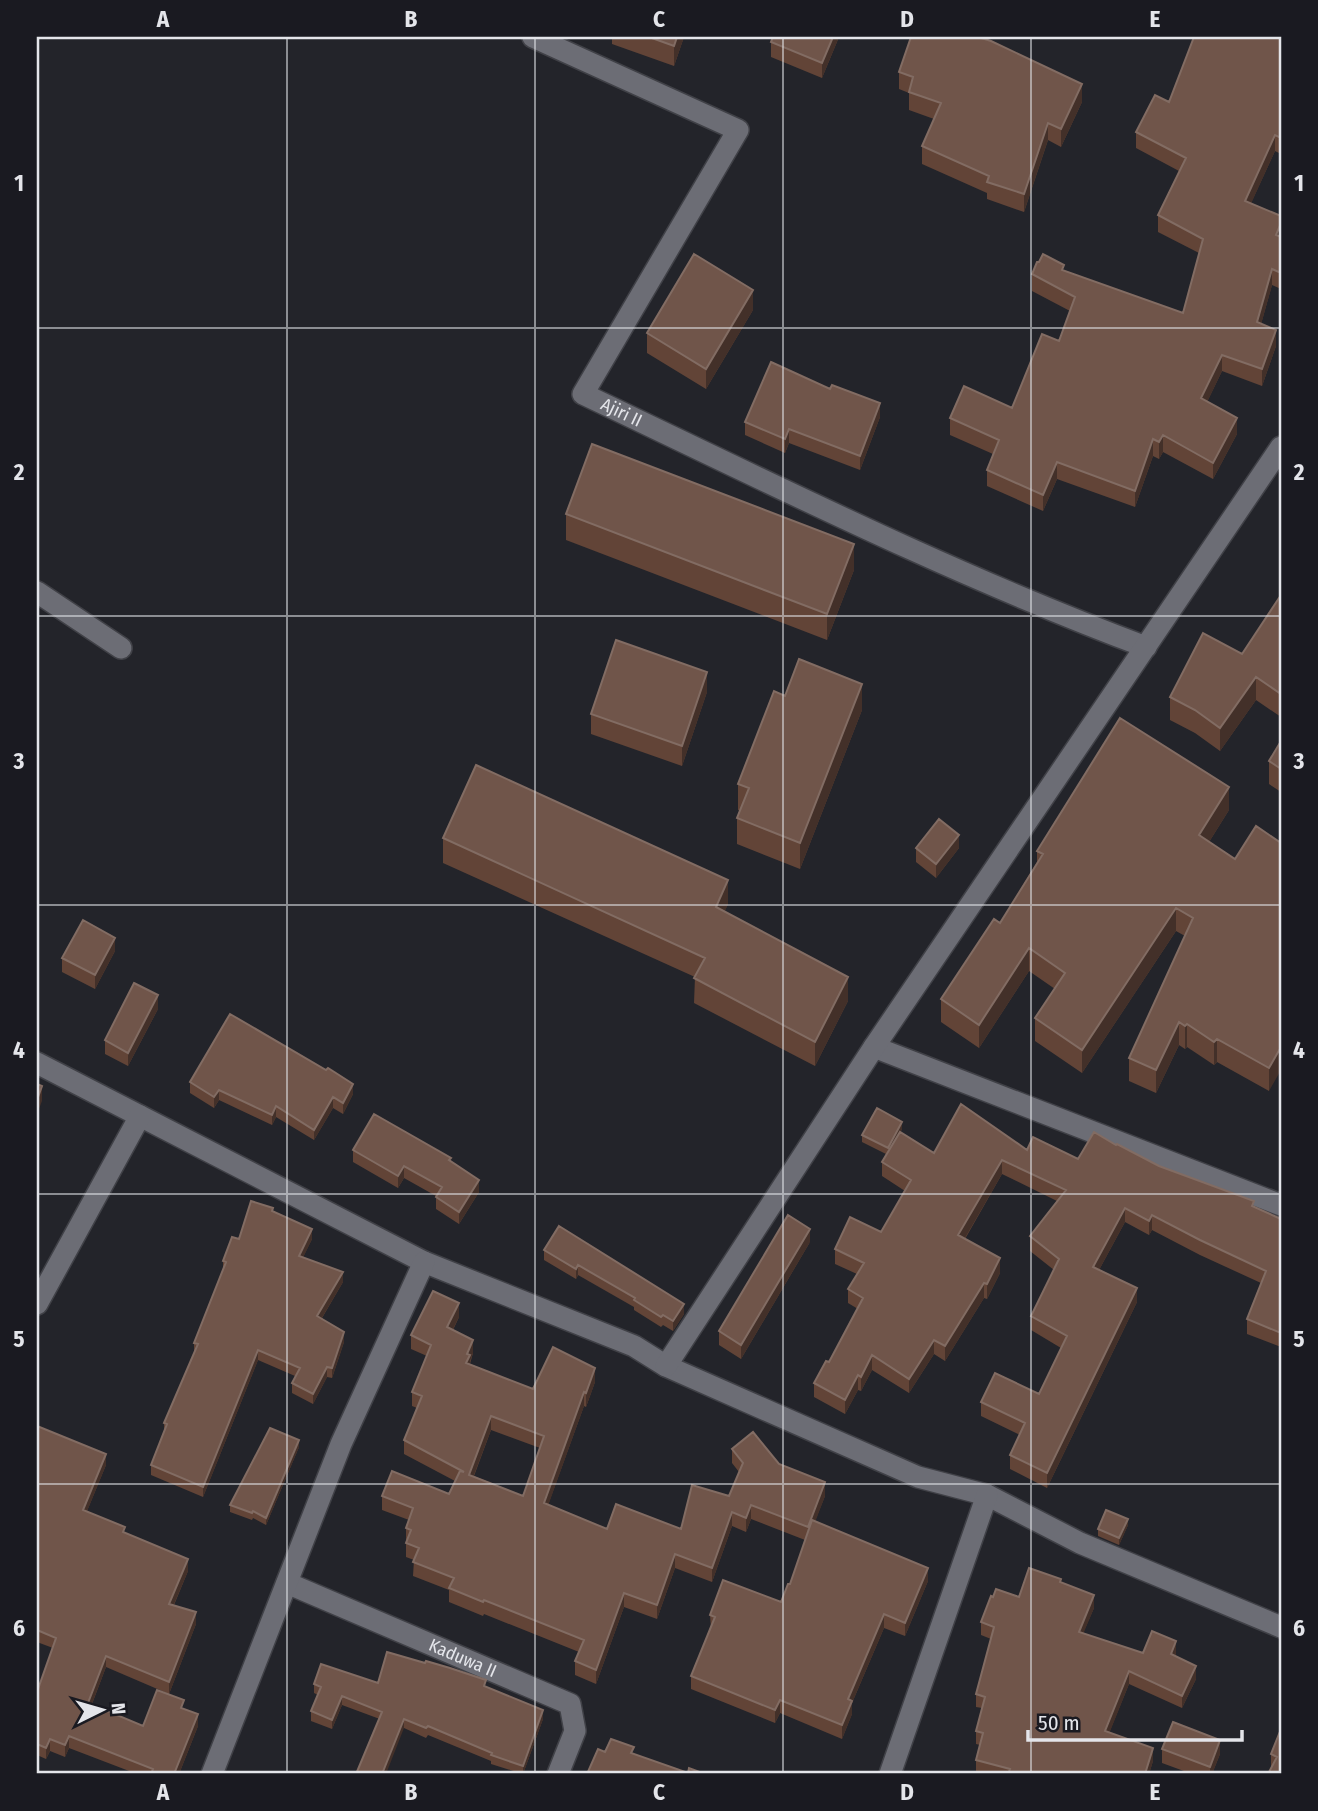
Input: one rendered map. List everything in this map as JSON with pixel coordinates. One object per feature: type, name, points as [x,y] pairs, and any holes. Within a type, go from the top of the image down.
[{"type":"street","name":"Ajiri II","points":[[533,37],[738,130],[583,394],[873,532],[1073,620],[1146,647]]},
{"type":"street","points":[[666,1366],[874,1047],[1281,447]]},
{"type":"street","points":[[37,592],[121,648]]},
{"type":"street","points":[[874,1047],[1281,1205]]},
{"type":"street","points":[[37,1063],[424,1262],[634,1346],[666,1366],[918,1477],[987,1495],[1080,1543],[1281,1627]]},
{"type":"street","points":[[37,1304],[140,1116]]},
{"type":"street","points":[[212,1774],[341,1444],[424,1262]]},
{"type":"street","points":[[890,1774],[987,1495]]},
{"type":"street","name":"Kaduwa II","points":[[287,1583],[570,1704],[575,1731],[558,1774]]},
{"type":"building","points":[[649,37],[677,37],[674,46]]},
{"type":"building","points":[[773,37],[833,37],[822,63],[771,42]]},
{"type":"building","points":[[911,37],[978,37],[1082,84],[1061,129],[1048,123],[1024,194],[987,182],[989,176],[922,146],[941,103],[909,92],[913,77],[899,72]]},
{"type":"building","points":[[1194,37],[1281,37],[1281,138],[1275,135],[1245,201],[1281,216],[1276,235],[1281,237],[1281,273],[1272,269],[1257,322],[1276,330],[1262,369],[1222,355],[1201,398],[1237,418],[1213,463],[1163,435],[1159,442],[1153,439],[1135,491],[1057,462],[1043,495],[987,470],[999,440],[950,418],[964,386],[1012,408],[1042,334],[1059,341],[1075,297],[1032,274],[1043,254],[1064,265],[1062,270],[1183,313],[1203,239],[1158,215],[1186,158],[1136,132],[1155,95],[1169,102]]},
{"type":"building","points":[[694,254],[753,290],[706,369],[647,333]]},
{"type":"building","points":[[771,362],[830,389],[832,385],[880,403],[860,456],[789,429],[785,439],[745,422]]},
{"type":"building","points":[[592,444],[854,544],[827,614],[566,514]]},
{"type":"building","points":[[1281,595],[1281,694],[1256,677],[1220,728],[1195,710],[1170,697],[1203,633],[1242,654]]},
{"type":"building","points":[[616,640],[707,672],[682,746],[591,714]]},
{"type":"building","points":[[799,659],[862,684],[800,843],[737,818],[749,788],[738,784],[774,691],[785,696]]},
{"type":"building","points":[[1120,718],[1229,787],[1199,835],[1235,859],[1256,826],[1281,843],[1281,1047],[1269,1068],[1217,1039],[1214,1042],[1187,1024],[1185,1026],[1179,1022],[1156,1070],[1129,1058],[1193,918],[1176,908],[1082,1050],[1035,1018],[1065,973],[1029,948],[979,1025],[941,999],[994,919],[1000,923],[1043,854],[1037,851]]},
{"type":"building","points":[[1281,741],[1281,769],[1269,761]]},
{"type":"building","points":[[476,765],[728,880],[716,907],[848,977],[815,1042],[694,978],[705,958],[443,838]]},
{"type":"building","points":[[939,819],[959,835],[936,864],[916,848]]},
{"type":"building","points":[[83,920],[115,938],[95,975],[62,958]]},
{"type":"building","points":[[134,983],[158,995],[128,1053],[105,1040]]},
{"type":"building","points":[[230,1014],[353,1084],[343,1103],[333,1097],[314,1130],[276,1106],[272,1115],[219,1090],[214,1097],[190,1082]]},
{"type":"building","points":[[37,1084],[42,1086],[37,1100]]},
{"type":"building","points":[[961,1104],[1027,1150],[1033,1137],[1078,1159],[1094,1132],[1159,1166],[1254,1201],[1252,1206],[1281,1219],[1281,1333],[1247,1319],[1266,1271],[1152,1215],[1149,1221],[1125,1208],[1093,1267],[1137,1288],[1047,1473],[1010,1455],[1025,1423],[981,1402],[995,1373],[1039,1394],[1067,1336],[1031,1316],[1059,1259],[1030,1236],[1066,1190],[1002,1160],[958,1235],[1000,1258],[987,1284],[984,1283],[945,1346],[934,1340],[909,1379],[872,1355],[845,1400],[814,1383],[826,1361],[829,1362],[863,1298],[848,1289],[864,1263],[835,1249],[850,1217],[881,1232],[911,1180],[882,1162],[900,1132],[934,1153]]},
{"type":"building","points":[[877,1108],[902,1122],[888,1148],[862,1135]]},
{"type":"building","points":[[374,1114],[451,1158],[449,1160],[479,1180],[459,1212],[436,1197],[442,1187],[404,1166],[398,1176],[353,1150]]},
{"type":"building","points":[[251,1201],[273,1208],[272,1211],[312,1229],[299,1256],[343,1272],[317,1316],[344,1332],[332,1368],[327,1367],[313,1394],[292,1383],[300,1368],[258,1350],[203,1487],[151,1465],[167,1424],[164,1423],[198,1344],[194,1343],[226,1262],[223,1261],[232,1237],[239,1239]]},
{"type":"building","points":[[788,1215],[810,1229],[741,1345],[719,1331]]},
{"type":"building","points":[[559,1226],[684,1304],[673,1321],[663,1315],[661,1317],[634,1300],[635,1298],[578,1265],[576,1269],[544,1250]]},
{"type":"building","points":[[433,1291],[459,1303],[447,1327],[473,1340],[466,1363],[533,1389],[553,1347],[595,1368],[544,1503],[607,1529],[616,1504],[681,1529],[692,1485],[729,1496],[743,1463],[732,1449],[753,1432],[779,1464],[825,1482],[808,1527],[751,1505],[746,1518],[732,1512],[712,1568],[675,1554],[657,1605],[624,1593],[596,1670],[575,1661],[584,1640],[449,1588],[454,1578],[413,1562],[419,1548],[406,1543],[411,1530],[406,1528],[413,1508],[382,1496],[392,1471],[449,1494],[460,1471],[464,1472],[404,1440],[422,1396],[412,1392],[431,1345],[411,1335]],"holes":[[[491,1416],[544,1436],[523,1496],[469,1475]]]},
{"type":"building","points":[[37,1426],[106,1454],[83,1510],[125,1527],[123,1532],[188,1559],[169,1604],[196,1612],[169,1682],[106,1656],[88,1703],[143,1726],[157,1690],[184,1700],[181,1708],[198,1714],[174,1774],[151,1774],[153,1769],[69,1736],[65,1745],[50,1739],[46,1748],[37,1744],[37,1692],[56,1638],[37,1630]]},
{"type":"building","points":[[270,1428],[299,1440],[266,1518],[253,1511],[252,1513],[230,1505]]},
{"type":"building","points":[[1106,1510],[1128,1519],[1119,1538],[1098,1529]]},
{"type":"building","points":[[812,1520],[928,1568],[905,1623],[884,1614],[848,1699],[852,1701],[842,1725],[780,1700],[775,1710],[691,1676],[715,1617],[710,1615],[723,1580],[781,1602]]},
{"type":"building","points":[[1029,1568],[1061,1579],[1060,1582],[1094,1595],[1079,1632],[1143,1653],[1152,1631],[1176,1641],[1171,1654],[1196,1666],[1182,1696],[1129,1671],[1105,1731],[1153,1748],[1145,1774],[1008,1774],[1010,1769],[976,1760],[983,1733],[976,1731],[985,1697],[976,1694],[994,1627],[981,1622],[996,1589],[1019,1597]]},
{"type":"building","points":[[387,1652],[486,1680],[484,1686],[543,1710],[523,1766],[491,1755],[492,1753],[428,1726],[426,1728],[404,1719],[382,1774],[356,1774],[382,1712],[342,1696],[332,1720],[311,1711],[321,1687],[314,1684],[321,1664],[378,1683]]},
{"type":"building","points":[[1173,1722],[1220,1740],[1210,1767],[1162,1749]]},
{"type":"building","points":[[1281,1729],[1281,1774],[1268,1774],[1277,1757],[1271,1754]]},
{"type":"building","points":[[611,1739],[634,1747],[631,1753],[688,1773],[689,1768],[705,1774],[587,1774],[598,1749],[605,1752]]}]
